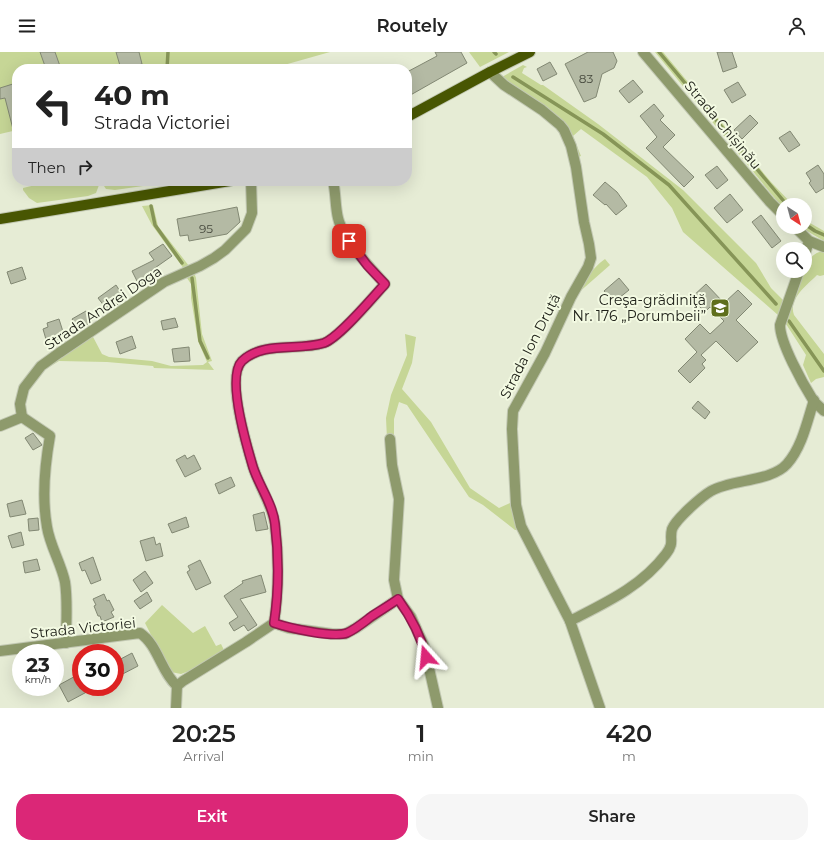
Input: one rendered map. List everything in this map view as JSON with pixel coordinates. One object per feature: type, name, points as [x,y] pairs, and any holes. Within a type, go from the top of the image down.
[{"type":"main road","points":[[412,114],[530,52]]},
{"type":"main road","points":[[0,220],[201,186]]},
{"type":"street","name":"Strada Chișinău","points":[[643,52],[776,208]]},
{"type":"street","name":"Strada Ion Druță","points":[[490,72],[504,85],[542,110],[560,125],[564,130],[571,146],[576,167],[591,258],[588,267],[571,297],[545,353],[513,411],[512,429],[516,505],[521,526],[570,621],[600,708]]},
{"type":"street","name":"Strada Andrei Doga","points":[[22,417],[20,404],[24,388],[41,366],[164,282],[214,258],[225,250],[246,229],[252,213],[251,186]]},
{"type":"street","points":[[274,623],[279,574],[275,522],[254,468],[237,403],[236,382],[238,369],[241,362],[252,354],[275,349],[309,346],[325,342],[342,330],[385,284],[367,265],[349,241],[338,219],[334,186]]},
{"type":"street","points":[[802,234],[809,241],[824,247]]},
{"type":"street","points":[[797,278],[780,325],[780,333],[797,371],[814,400],[824,411]]},
{"type":"street","points":[[570,621],[624,593],[637,584],[666,554],[672,544],[672,530],[675,522],[711,491],[722,486],[775,473],[786,466],[797,451],[814,400]]},
{"type":"street","points":[[0,426],[22,417],[50,436],[47,451],[45,494],[47,527],[65,582],[67,608],[66,643]]},
{"type":"street","points":[[390,439],[392,465],[399,499],[394,580],[398,599],[411,617],[424,646],[438,708]]},
{"type":"street","points":[[274,623],[289,628],[345,634],[398,599]]},
{"type":"street","points":[[176,708],[177,686],[274,623]]},
{"type":"street","name":"Strada Victoriei","points":[[0,651],[140,633],[145,636],[170,680],[177,686]]},
{"type":"green space","points":[[0,52],[330,52],[288,64],[12,64],[12,131],[0,134]]},
{"type":"green space","points":[[469,52],[509,52],[480,67]]},
{"type":"green space","points":[[655,52],[663,52],[771,182],[786,198],[776,198],[776,200]]},
{"type":"green space","points":[[523,65],[527,67],[524,68],[522,73],[543,85],[598,124],[683,190],[756,263],[771,288],[785,302],[778,315],[683,232],[672,208],[647,177],[581,129],[573,136],[581,156],[578,157],[569,134],[502,77]]},
{"type":"green space","points":[[31,186],[99,186],[96,193],[88,196],[37,203],[29,198],[23,188]]},
{"type":"green space","points":[[104,186],[143,186],[115,190],[106,189]]},
{"type":"green space","points":[[153,205],[158,226],[189,266],[184,269],[152,225],[142,206]]},
{"type":"green space","points":[[812,224],[824,231],[824,241],[812,234]]},
{"type":"green space","points":[[824,251],[824,275],[817,275],[804,288],[796,298],[793,309],[794,315],[824,354],[824,377],[816,379],[811,383],[803,365],[806,355],[786,324],[788,309],[801,278],[812,278],[812,256],[818,252]]},
{"type":"green space","points":[[605,259],[610,265],[577,294],[593,271]]},
{"type":"green space","points":[[194,272],[196,278],[202,334],[212,361],[208,362],[214,370],[154,368],[153,366],[107,362],[59,361],[46,369],[55,359],[92,335],[102,354],[109,357],[152,361],[171,366],[203,365],[207,362],[198,341],[191,298],[191,284],[185,275]]},
{"type":"green space","points":[[405,334],[416,337],[412,363],[402,389],[431,422],[470,488],[499,508],[510,503],[518,530],[515,530],[483,505],[469,497],[407,405],[399,402],[394,419],[394,439],[387,439],[386,418],[391,395],[407,355]]},
{"type":"green space","points":[[162,605],[193,633],[205,626],[216,646],[221,644],[224,650],[200,667],[181,674],[171,672],[145,623]]},
{"type":"building","points":[[40,52],[55,52],[59,64],[44,64]]},
{"type":"building","points":[[116,52],[139,52],[142,64],[120,64]]},
{"type":"building","points":[[435,52],[461,52],[467,63],[412,94],[412,69],[437,56]]},
{"type":"building","points":[[588,52],[613,52],[617,61],[614,68],[602,74],[596,97],[584,102],[565,64]]},
{"type":"building","points":[[717,52],[732,52],[737,67],[723,72]]},
{"type":"building","points":[[550,62],[557,74],[543,81],[537,69]]},
{"type":"building","points":[[633,80],[643,92],[629,103],[619,91]]},
{"type":"building","points":[[738,82],[746,95],[732,103],[724,90]]},
{"type":"building","points":[[12,84],[12,125],[5,98],[0,99],[0,88]]},
{"type":"building","points":[[654,104],[664,116],[660,120],[675,135],[663,147],[694,177],[684,187],[646,148],[657,137],[640,116]]},
{"type":"building","points":[[750,115],[758,123],[742,139],[734,130]]},
{"type":"building","points":[[790,131],[800,145],[789,152],[779,138]]},
{"type":"building","points":[[818,165],[824,174],[824,188],[816,193],[809,183],[811,181],[806,173]]},
{"type":"building","points":[[717,166],[728,180],[717,189],[705,175]]},
{"type":"building","points":[[605,182],[617,192],[627,206],[616,215],[606,204],[605,205],[593,195]]},
{"type":"building","points":[[730,194],[743,210],[727,223],[714,208]]},
{"type":"building","points":[[237,207],[240,222],[227,234],[189,241],[188,235],[180,236],[177,219]]},
{"type":"building","points":[[761,215],[781,241],[776,242],[776,245],[772,248],[752,222]]},
{"type":"building","points":[[163,244],[172,256],[152,270],[156,278],[140,287],[132,271],[154,260],[149,253]]},
{"type":"building","points":[[22,267],[26,279],[11,284],[7,272]]},
{"type":"building","points":[[619,278],[629,290],[614,302],[604,291]]},
{"type":"building","points":[[706,284],[724,303],[738,290],[752,304],[736,320],[758,342],[737,362],[716,341],[701,355],[706,360],[702,364],[705,368],[690,383],[678,371],[697,352],[685,339],[700,324],[710,334],[724,321],[710,307],[705,312],[691,298]]},
{"type":"building","points":[[116,285],[125,299],[108,311],[98,298]]},
{"type":"building","points":[[86,311],[92,321],[79,330],[72,319]]},
{"type":"building","points":[[175,318],[178,327],[163,330],[161,321]]},
{"type":"building","points":[[59,319],[65,338],[47,343],[43,329],[48,327],[47,323]]},
{"type":"building","points":[[132,336],[136,348],[120,354],[116,342]]},
{"type":"building","points":[[189,347],[190,361],[174,362],[172,349]]},
{"type":"building","points":[[698,401],[710,412],[705,419],[692,408]]},
{"type":"building","points":[[33,433],[42,445],[33,450],[25,438]]},
{"type":"building","points":[[185,455],[187,459],[194,455],[201,469],[185,477],[176,460]]},
{"type":"building","points":[[231,477],[235,486],[219,494],[215,484]]},
{"type":"building","points":[[22,500],[26,514],[10,517],[7,504]]},
{"type":"building","points":[[264,512],[268,529],[256,531],[253,515]]},
{"type":"building","points":[[186,517],[189,527],[172,533],[168,524]]},
{"type":"building","points":[[38,518],[39,530],[29,531],[28,519]]},
{"type":"building","points":[[21,532],[24,545],[12,548],[8,536]]},
{"type":"building","points":[[154,537],[156,545],[160,543],[163,556],[146,561],[140,541]]},
{"type":"building","points":[[93,557],[101,580],[91,584],[85,570],[82,571],[79,563]]},
{"type":"building","points":[[37,559],[40,570],[25,573],[23,562]]},
{"type":"building","points":[[200,560],[211,583],[196,590],[187,572],[190,570],[188,566]]},
{"type":"building","points":[[145,571],[153,583],[141,592],[133,580]]},
{"type":"building","points":[[261,575],[266,592],[240,599],[257,625],[248,631],[244,625],[234,631],[229,623],[238,617],[224,596],[243,583],[242,581]]},
{"type":"building","points":[[147,592],[152,601],[140,609],[134,601]]},
{"type":"building","points":[[104,594],[114,610],[111,612],[114,617],[102,622],[94,606],[96,605],[93,599]]},
{"type":"building","points":[[132,653],[138,666],[124,673],[124,657]]},
{"type":"building","points":[[72,678],[72,696],[79,696],[68,702],[64,694],[64,682]]},
{"type":"waterway","points":[[167,64],[168,52]]},
{"type":"waterway","points":[[659,52],[781,198]]},
{"type":"waterway","points":[[513,77],[603,134],[669,185],[776,304]]},
{"type":"waterway","points":[[151,206],[155,225],[182,263]]},
{"type":"waterway","points":[[812,229],[824,235]]},
{"type":"waterway","points":[[192,278],[200,341],[208,358]]},
{"type":"waterway","points":[[789,321],[824,371]]},
{"type":"place","name":"Creşa-grădiniţă Nr. 176 „Porumbeii”","points":[[720,308]]},
{"type":"route","points":[[349,241],[367,265],[385,284],[342,330],[325,342],[309,346],[264,350],[252,354],[241,362],[238,369],[236,382],[237,403],[254,468],[275,522],[279,574],[274,623],[289,628],[332,634],[345,634],[398,599],[411,617],[424,646],[426,657]]}]
